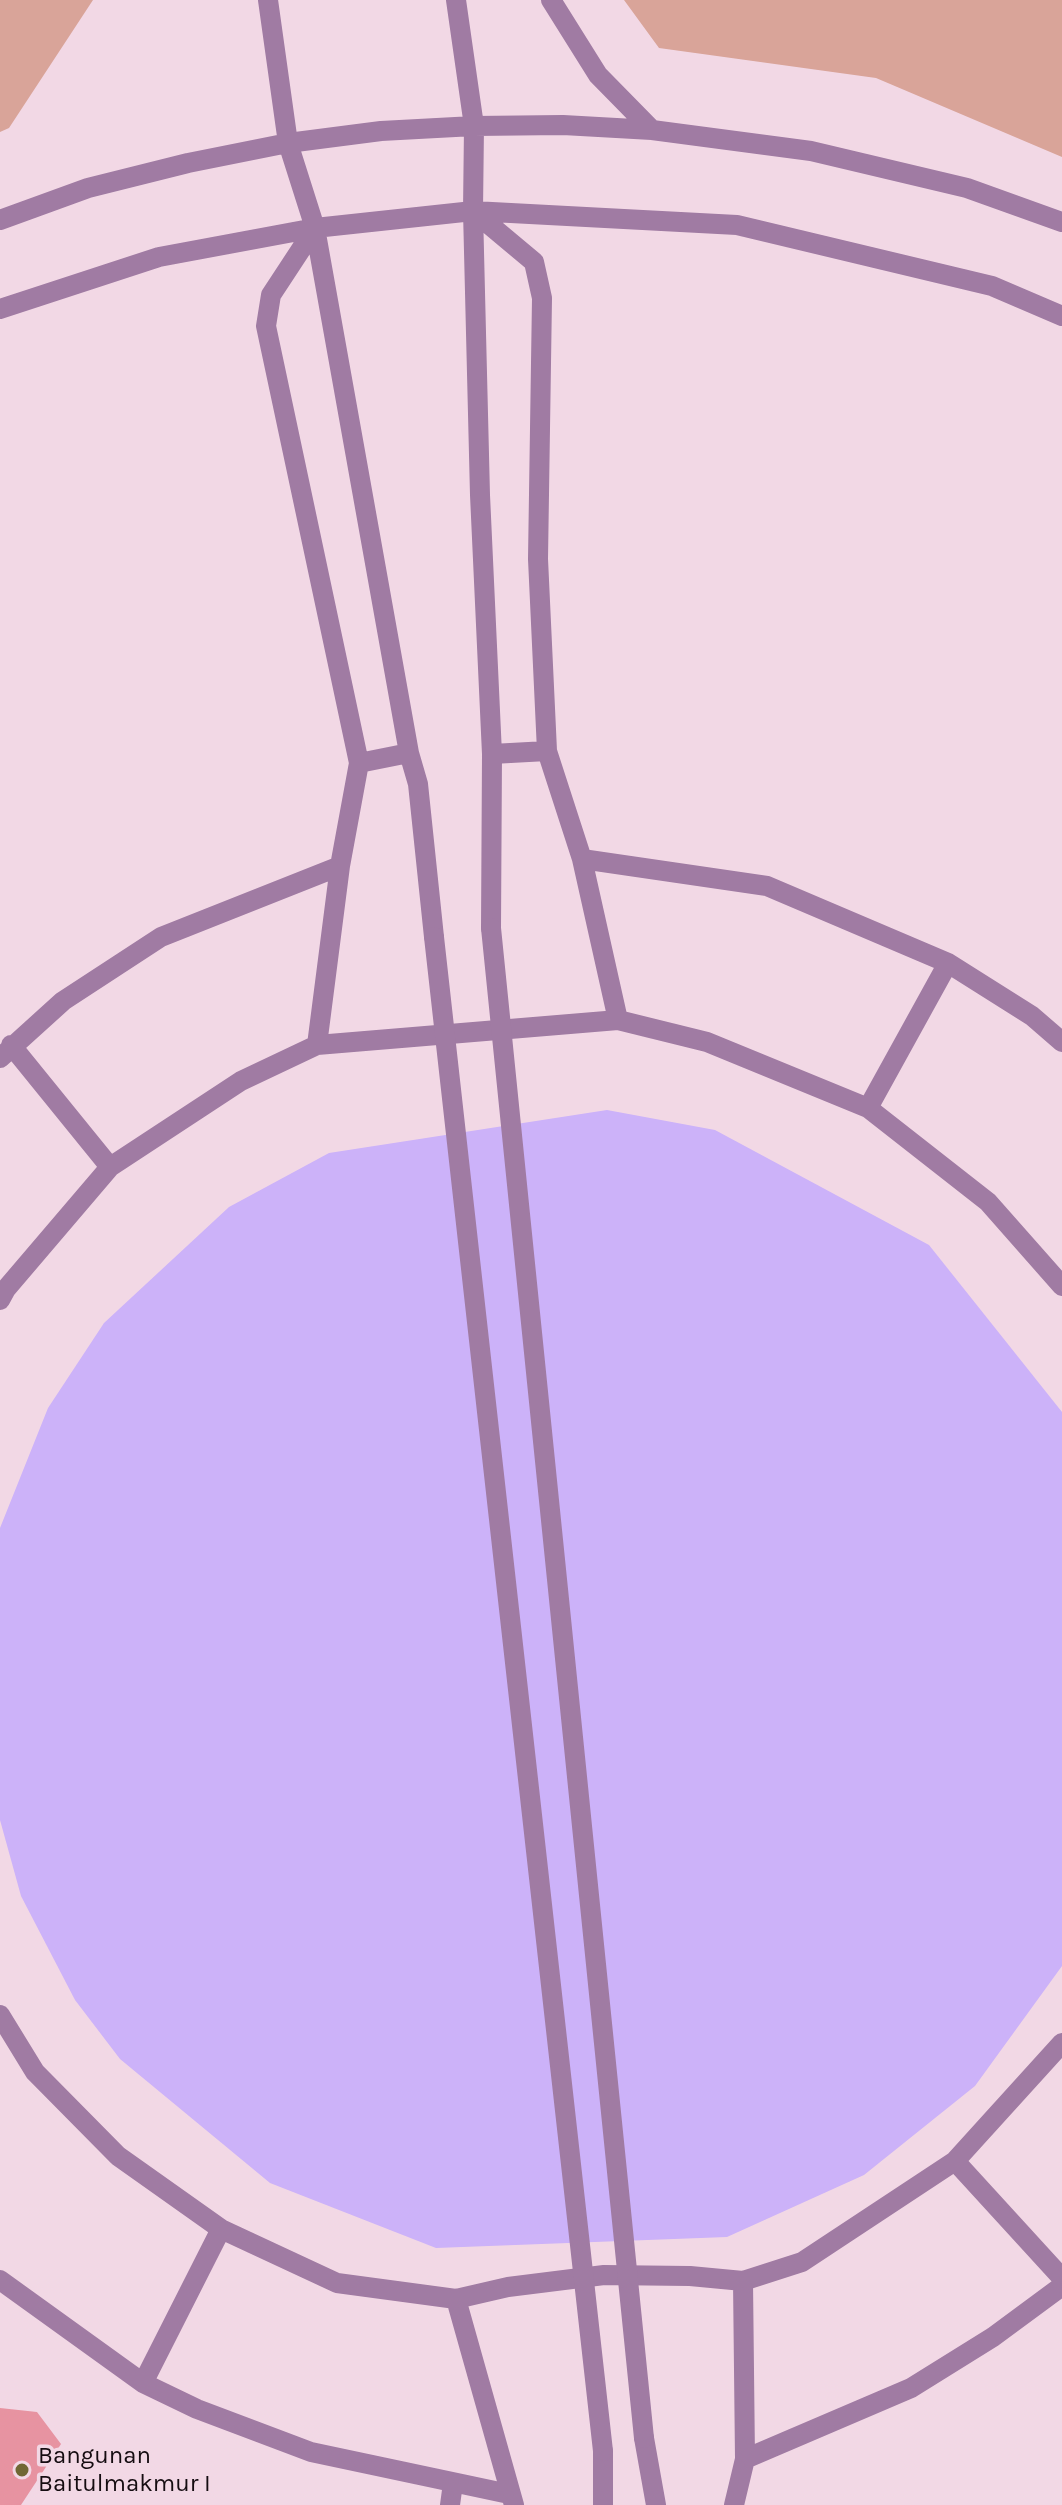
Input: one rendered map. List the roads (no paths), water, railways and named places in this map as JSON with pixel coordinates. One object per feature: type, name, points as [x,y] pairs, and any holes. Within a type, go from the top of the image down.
[{"type":"street","points":[[268,0],[288,143],[315,228],[409,753],[418,784],[603,2451],[603,2505]]},
{"type":"street","points":[[456,0],[474,126],[480,495],[492,754],[491,928],[644,2438],[656,2505]]},
{"type":"street","points":[[551,0],[598,75],[652,130]]},
{"type":"street","points":[[0,220],[88,188],[188,163],[288,143],[381,131],[563,125],[652,130],[811,151],[967,188],[1062,222]]},
{"type":"street","points":[[473,211],[534,262],[542,298],[538,559],[547,751],[582,859],[618,1020]]},
{"type":"street","points":[[0,309],[159,257],[315,228],[473,211],[737,225],[992,286],[1062,316]]},
{"type":"street","points":[[315,228],[271,295],[266,326],[359,763],[340,866],[317,1045]]},
{"type":"street","points":[[492,754],[547,751]]},
{"type":"street","points":[[359,763],[409,753]]},
{"type":"street","points":[[582,859],[767,886],[948,963],[1032,1016],[1062,1042]]},
{"type":"street","points":[[110,1167],[6,1051],[63,1001],[161,937],[340,866]]},
{"type":"street","points":[[868,1108],[948,963]]},
{"type":"street","points":[[0,1300],[110,1167],[241,1081],[317,1045],[618,1020],[707,1042],[868,1108],[988,1202],[1062,1286]]},
{"type":"street","points":[[0,2015],[35,2072],[118,2156],[221,2229],[337,2283],[456,2299],[508,2287],[604,2275],[690,2276],[743,2281],[802,2262],[955,2161],[1062,2043]]},
{"type":"street","points":[[955,2161],[1062,2278]]},
{"type":"street","points":[[143,2383],[221,2229]]},
{"type":"street","points":[[0,2280],[143,2383],[197,2409],[311,2452],[512,2499]]},
{"type":"street","points":[[734,2505],[745,2459],[743,2281]]},
{"type":"street","points":[[745,2459],[911,2388],[993,2337],[1062,2286]]},
{"type":"street","points":[[456,2299],[512,2499]]},
{"type":"street","points":[[450,2505],[453,2483]]},
{"type":"place","name":"Bangunan Baitulmakmur I","points":[[22,2470]]}]
